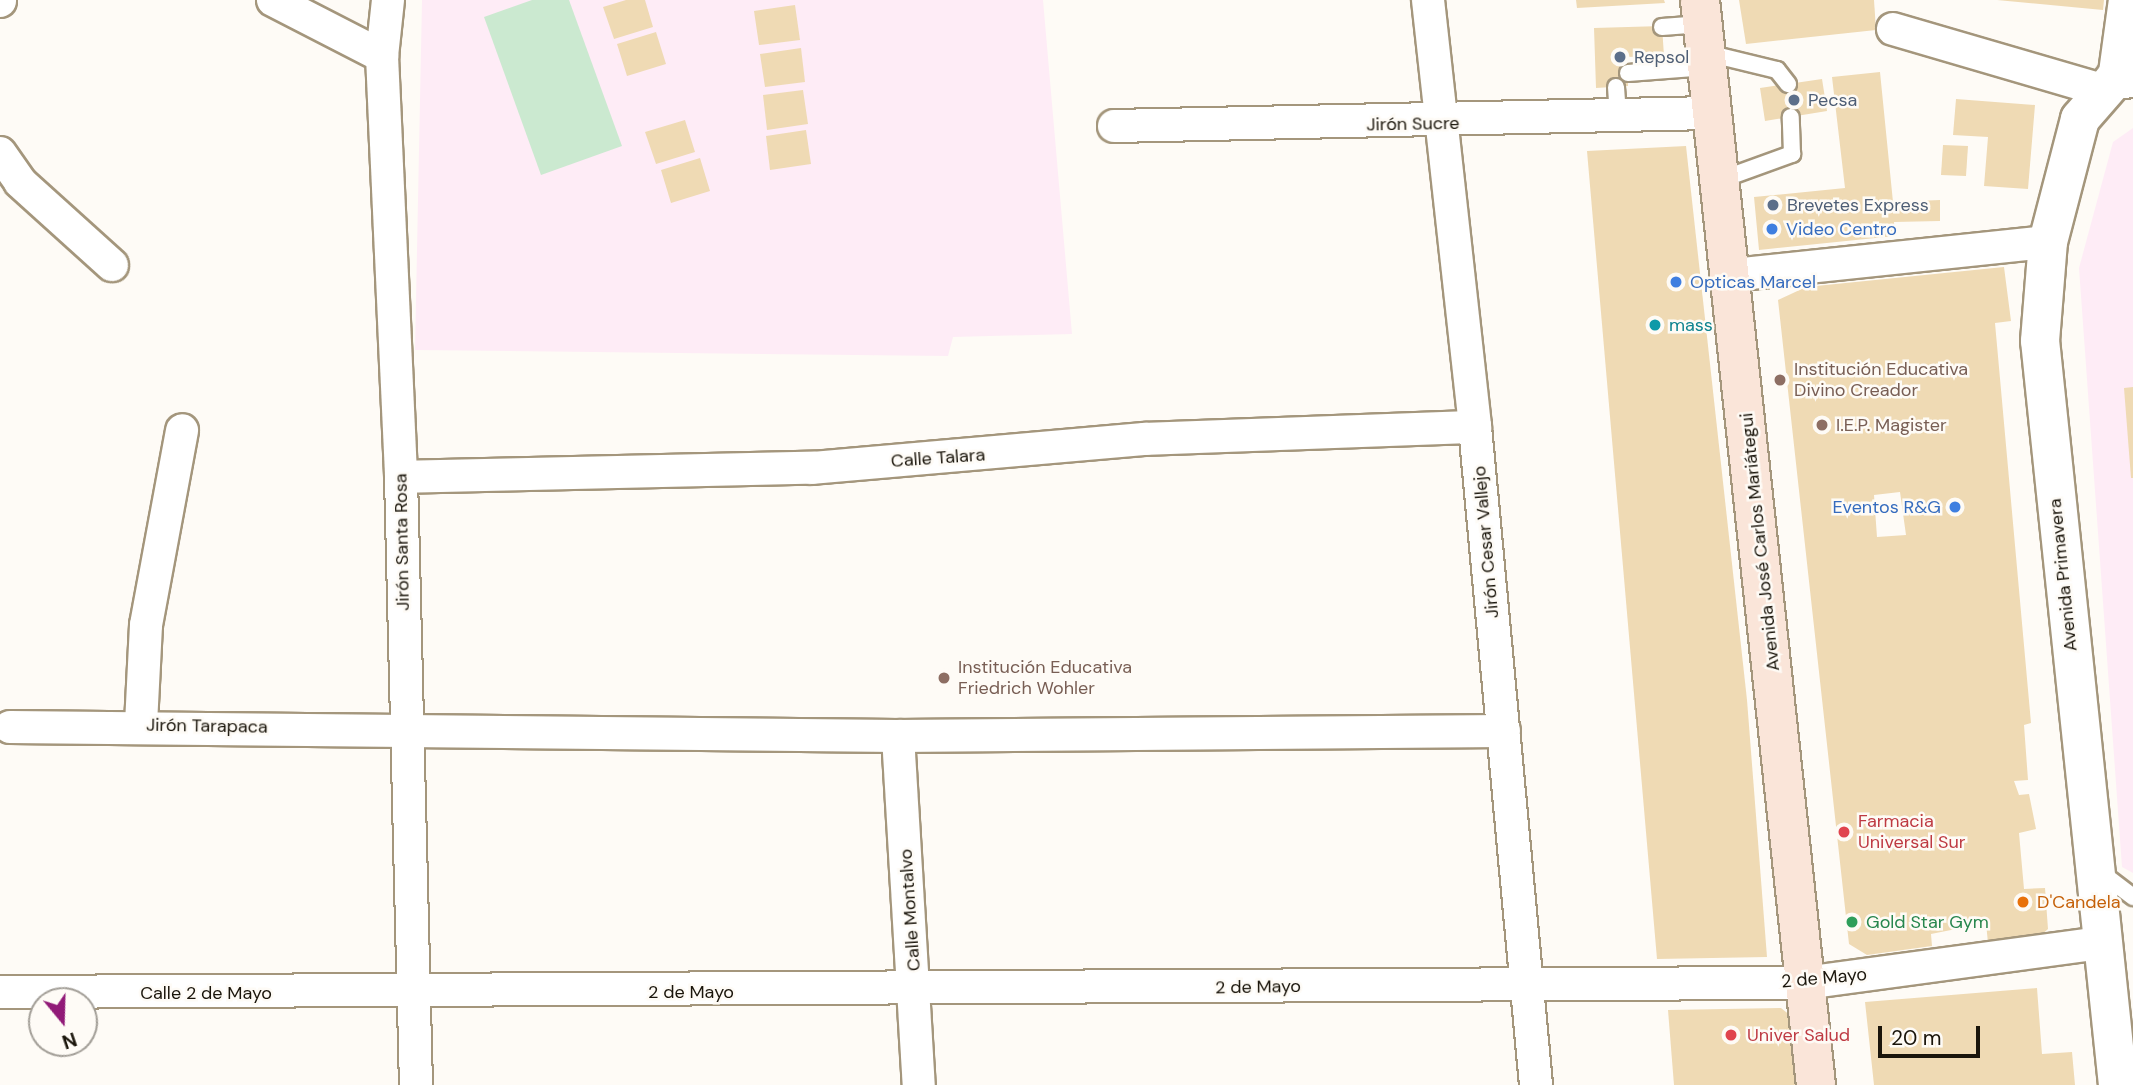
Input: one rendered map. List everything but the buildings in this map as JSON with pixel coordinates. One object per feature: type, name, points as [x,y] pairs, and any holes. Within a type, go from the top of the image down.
[{"type":"main road","name":"Avenida José Carlos Mariátegui","points":[[1703,36],[1733,275],[1816,1085]]},
{"type":"street","points":[[273,0],[382,56]]},
{"type":"street","name":"Jirón Santa Rosa","points":[[388,0],[382,56],[401,477],[404,730],[416,1085]]},
{"type":"street","name":"Jirón Cesar Vallejo","points":[[1428,0],[1475,427],[1536,1085]]},
{"type":"street","points":[[1894,29],[2116,83],[2124,0]]},
{"type":"street","name":"Avenida Primavera","points":[[2116,83],[2080,119],[2048,242],[2040,341],[2100,943],[2123,1072]]},
{"type":"street","name":"Jirón Sucre","points":[[1114,126],[1440,124],[1712,113]]},
{"type":"street","points":[[0,153],[20,182],[112,265]]},
{"type":"street","points":[[1733,275],[2048,242]]},
{"type":"street","name":"Calle Talara","points":[[401,477],[812,468],[1145,439],[1475,427]]},
{"type":"street","points":[[141,724],[148,613],[182,430]]},
{"type":"street","name":"Jirón Tarapaca","points":[[10,727],[141,724],[404,730]]},
{"type":"street","points":[[404,730],[898,736],[1504,731]]},
{"type":"street","name":"Calle Montalvo","points":[[898,736],[919,1085]]},
{"type":"street","name":"2 de Mayo","points":[[413,993],[1805,983],[2100,943]]},
{"type":"street","name":"Calle 2 de Mayo","points":[[0,992],[413,993]]},
{"type":"lane","points":[[1662,27],[1703,36],[1777,69],[1788,84]]},
{"type":"lane","points":[[1628,73],[1703,36]]},
{"type":"lane","points":[[1616,87],[1618,118]]},
{"type":"lane","points":[[1720,180],[1792,154],[1791,117]]},
{"type":"lane","points":[[2092,866],[2132,893]]},
{"type":"shaded area","points":[[422,0],[1043,0],[1072,334],[953,337],[948,356],[415,350]]},
{"type":"shaded area","points":[[2133,128],[2133,873],[2122,867],[2079,268],[2113,142]]},
{"type":"green space","points":[[532,0],[569,0],[622,146],[541,175],[484,17]]},
{"type":"place","name":"Repsol","points":[[1620,57]]},
{"type":"place","name":"Pecsa","points":[[1794,100]]},
{"type":"place","name":"Brevetes Express","points":[[1773,205]]},
{"type":"place","name":"Video Centro","points":[[1772,229]]},
{"type":"place","name":"Opticas Marcel","points":[[1676,282]]},
{"type":"place","name":"mass","points":[[1655,325]]},
{"type":"place","name":"Institución Educativa Divino Creador","points":[[1780,380]]},
{"type":"place","name":"I.E.P. Magister","points":[[1822,425]]},
{"type":"place","name":"Eventos R&G","points":[[1955,507]]},
{"type":"place","name":"Institución Educativa Friedrich Wohler","points":[[944,678]]},
{"type":"place","name":"Farmacia Universal Sur","points":[[1844,832]]},
{"type":"place","name":"D'Candela","points":[[2023,902]]},
{"type":"place","name":"Gold Star Gym","points":[[1852,922]]},
{"type":"place","name":"Univer Salud","points":[[1731,1035]]}]
